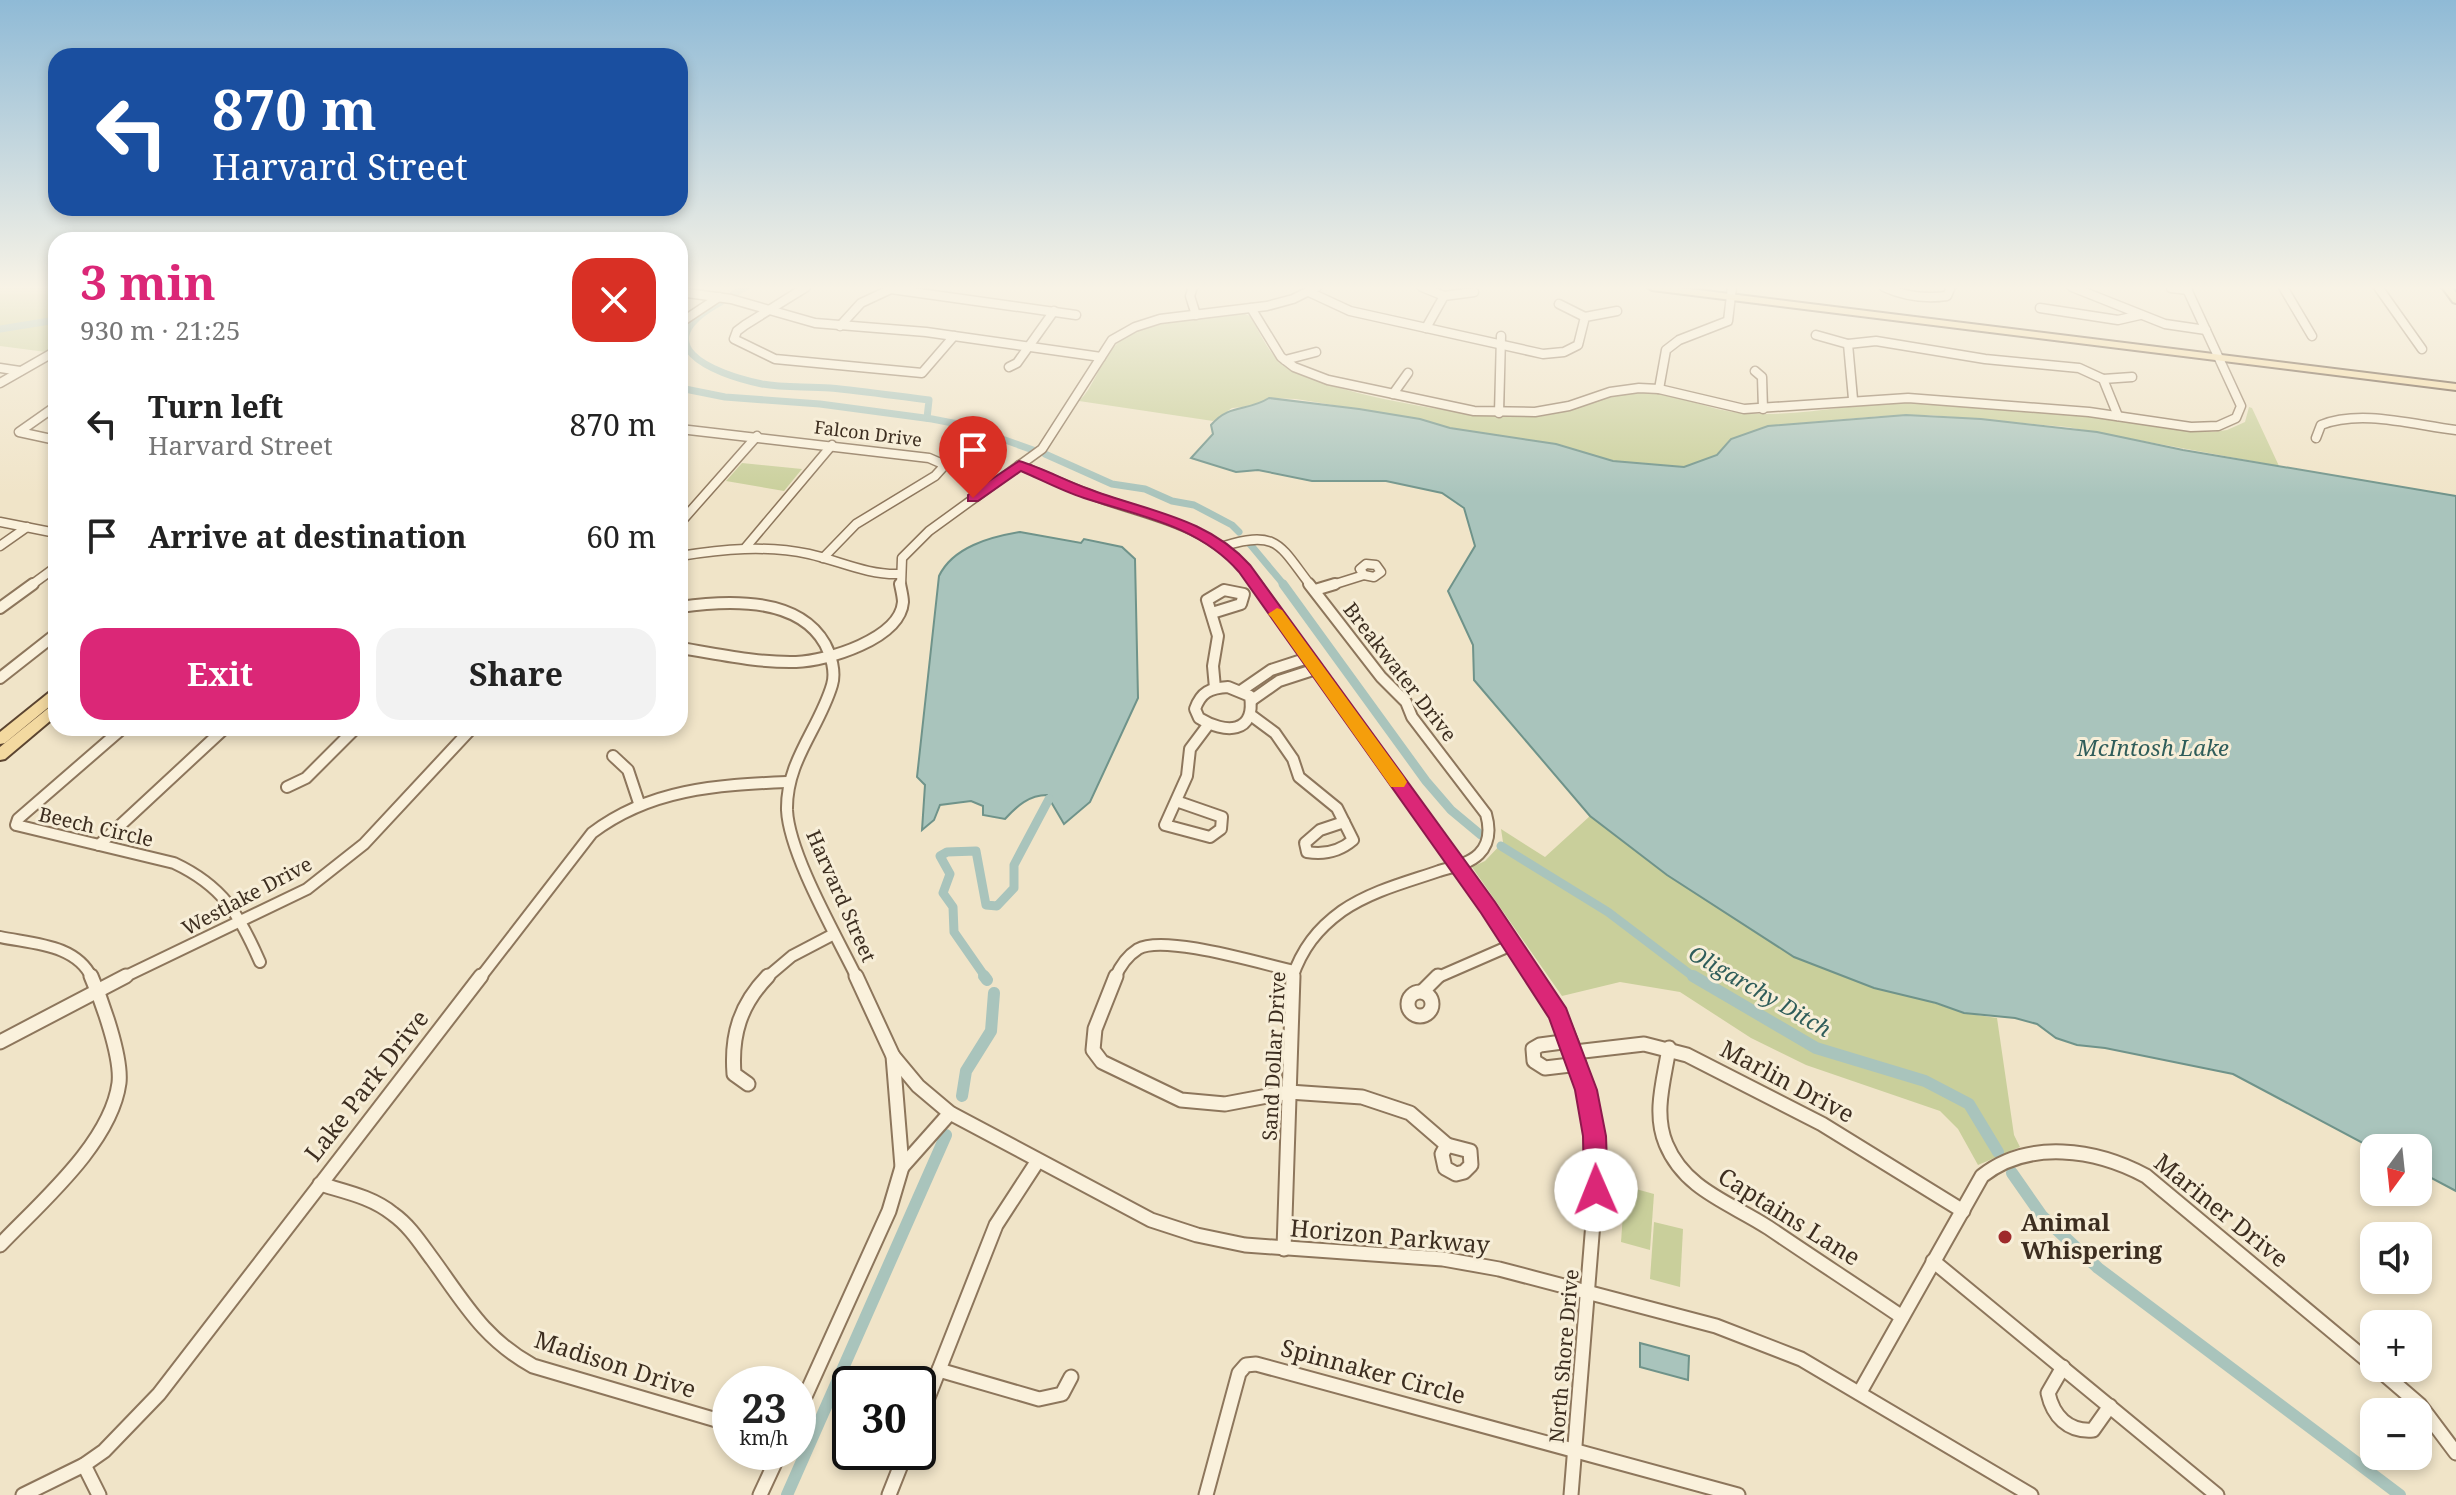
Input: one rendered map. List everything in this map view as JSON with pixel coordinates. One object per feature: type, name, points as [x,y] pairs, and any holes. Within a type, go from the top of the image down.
[{"type":"main road","points":[[2209,357],[2456,387]]},
{"type":"main road","points":[[0,739],[48,700]]},
{"type":"main road","points":[[0,755],[48,716]]},
{"type":"street","points":[[0,383],[46,357]]},
{"type":"street","points":[[770,357],[795,362],[922,373],[936,357]]},
{"type":"street","points":[[1009,367],[1022,357]]},
{"type":"street","points":[[688,649],[777,663],[800,662],[872,641],[893,624],[904,598],[899,574],[902,558],[929,531],[1047,443],[1101,357]]},
{"type":"street","points":[[1283,357],[1325,379],[1499,413],[1558,409],[1624,389],[1659,389],[1725,406],[1763,409],[1853,399],[1939,399],[2118,416],[2191,427],[2218,426],[2230,422],[2240,413],[2241,406],[2219,358]]},
{"type":"street","points":[[1285,360],[1298,357]]},
{"type":"street","points":[[1499,413],[1500,357]]},
{"type":"street","points":[[1659,389],[1665,357]]},
{"type":"street","points":[[1849,357],[1853,399]]},
{"type":"street","points":[[1971,357],[2079,368],[2103,379],[2132,377]]},
{"type":"street","points":[[0,368],[20,371]]},
{"type":"street","points":[[1755,371],[1762,377],[1763,409]]},
{"type":"street","points":[[1393,394],[1408,373]]},
{"type":"street","points":[[2103,379],[2118,416]]},
{"type":"street","points":[[48,411],[20,429],[22,434],[48,439]]},
{"type":"street","points":[[2316,438],[2319,427],[2325,422],[2351,417],[2456,430]]},
{"type":"street","name":"Falcon Drive","points":[[688,431],[832,445],[929,458],[945,465],[935,476],[856,524],[823,558]]},
{"type":"street","points":[[688,514],[757,436]]},
{"type":"street","points":[[746,547],[832,445]]},
{"type":"street","name":"North Shore Drive","points":[[1019,465],[1084,493],[1193,527],[1224,546],[1245,568],[1514,944],[1559,1014],[1575,1052],[1594,1136],[1597,1173],[1571,1495]]},
{"type":"street","points":[[0,522],[48,531]]},
{"type":"street","points":[[0,546],[27,527]]},
{"type":"street","name":"Breakwater Drive","points":[[1224,546],[1253,537],[1272,540],[1285,551],[1381,677],[1406,702],[1412,717],[1486,814],[1490,826],[1487,845],[1478,855],[1457,865]]},
{"type":"street","points":[[688,555],[746,547],[823,558],[861,572],[899,574]]},
{"type":"street","points":[[0,608],[48,573]]},
{"type":"street","points":[[1315,590],[1364,575]]},
{"type":"street","points":[[688,606],[736,601],[776,607],[807,623],[819,634],[831,655]]},
{"type":"street","points":[[1212,613],[1218,636],[1213,666],[1215,688]]},
{"type":"street","points":[[0,678],[48,640]]},
{"type":"street","name":"Harvard Street","points":[[816,1372],[889,1211],[902,1167],[893,1056],[792,841],[787,817],[787,782],[795,756],[834,681],[831,655]]},
{"type":"street","points":[[1252,716],[1240,726],[1223,729],[1208,725],[1197,715],[1195,706],[1199,697],[1215,688],[1242,690],[1271,670],[1312,664]]},
{"type":"street","points":[[1252,700],[1279,681],[1312,664]]},
{"type":"street","points":[[1242,690],[1252,700],[1252,716]]},
{"type":"street","points":[[1252,716],[1271,727],[1280,745],[1297,765],[1299,777],[1328,799],[1344,822]]},
{"type":"street","points":[[1176,801],[1222,817],[1221,829],[1210,837],[1168,828],[1164,819],[1187,776],[1190,749],[1208,725]]},
{"type":"street","name":"Beech Circle","points":[[114,736],[18,819],[16,825],[174,863],[195,871],[221,890],[243,921],[260,962]]},
{"type":"street","points":[[99,845],[216,736]]},
{"type":"street","points":[[287,787],[306,778],[348,736]]},
{"type":"street","name":"Westlake Drive","points":[[0,1042],[96,991],[307,889],[353,854],[384,825],[465,736]]},
{"type":"street","points":[[613,756],[628,770],[639,803]]},
{"type":"street","name":"Lake Park Drive","points":[[23,1495],[84,1465],[132,1425],[159,1394],[565,866],[599,827],[639,803],[684,790],[787,782]]},
{"type":"street","name":"Sand Dollar Drive","points":[[1284,1249],[1294,971],[1301,952],[1313,936],[1343,910],[1375,893],[1457,865]]},
{"type":"street","points":[[748,1084],[734,1074],[731,1060],[731,1042],[746,1002],[778,965],[795,952],[834,934]]},
{"type":"street","points":[[0,937],[61,952],[86,967],[119,1066],[119,1086],[106,1124],[86,1151],[0,1245]]},
{"type":"street","points":[[1294,971],[1166,943],[1140,948],[1121,964],[1092,1040],[1095,1053],[1102,1062],[1181,1100],[1225,1104],[1289,1092],[1362,1097],[1387,1103],[1421,1120],[1447,1145]]},
{"type":"street","points":[[1424,990],[1439,975],[1514,944]]},
{"type":"street","name":"Marlin Drive","points":[[1575,1052],[1644,1044],[1669,1048],[1822,1124],[1963,1211]]},
{"type":"street","name":"Captains Lane","points":[[1669,1048],[1658,1113],[1666,1144],[1680,1168],[1713,1198],[1764,1225],[1902,1317]]},
{"type":"street","name":"Horizon Parkway","points":[[893,1056],[918,1086],[950,1113],[1151,1220],[1197,1235],[1284,1249],[1443,1259],[1499,1269],[1744,1335],[1801,1359],[2031,1495]]},
{"type":"street","points":[[902,1167],[950,1113]]},
{"type":"street","name":"Mariner Drive","points":[[1860,1392],[1982,1176],[2000,1162],[2062,1151],[2091,1153],[2122,1163],[2146,1176],[2360,1354]]},
{"type":"street","points":[[936,1378],[996,1225],[1037,1162]]},
{"type":"street","name":"Madison Drive","points":[[320,1184],[372,1200],[395,1215],[412,1232],[482,1327],[506,1351],[533,1366],[712,1419]]},
{"type":"street","points":[[1933,1261],[2217,1495]]},
{"type":"street","name":"Spinnaker Circle","points":[[1206,1495],[1239,1373],[1246,1365],[1256,1364],[1574,1452]]},
{"type":"street","points":[[2063,1367],[2048,1393],[2053,1411],[2059,1418],[2077,1430],[2093,1430],[2110,1406]]},
{"type":"street","points":[[939,1370],[1039,1399],[1062,1394],[1071,1377]]},
{"type":"street","name":"Mariner Drive","points":[[2393,1382],[2420,1405],[2456,1453]]},
{"type":"street","points":[[1574,1452],[1738,1495]]},
{"type":"street","points":[[84,1465],[99,1495]]},
{"type":"street","points":[[760,1495],[772,1470]]},
{"type":"street","points":[[889,1495],[899,1470]]},
{"type":"green space","points":[[1107,357],[1275,357],[1304,376],[1370,396],[1450,411],[1519,417],[1543,416],[1617,395],[1643,392],[1743,413],[1785,413],[1912,402],[2053,412],[2213,432],[2245,422],[2249,407],[2279,466],[2067,427],[1930,415],[1768,426],[1732,439],[1717,455],[1684,467],[1613,461],[1556,444],[1296,399],[1269,398],[1253,406],[1232,408],[1213,421],[1079,401]]},
{"type":"green space","points":[[742,463],[802,469],[784,491],[726,481]]},
{"type":"green space","points":[[1590,816],[1667,875],[1794,957],[1964,1013],[1997,1018],[2014,1135],[2020,1147],[1978,1165],[1958,1129],[1940,1111],[1806,1065],[1751,1038],[1680,992],[1620,982],[1562,996],[1472,867],[1485,861],[1503,842],[1501,829],[1545,857]]},
{"type":"green space","points":[[1625,1186],[1654,1194],[1650,1250],[1621,1242]]},
{"type":"green space","points":[[1654,1222],[1683,1229],[1680,1287],[1650,1279]]},
{"type":"water","name":"McIntosh Lake","points":[[1269,398],[1359,409],[1420,419],[1450,428],[1556,444],[1613,461],[1684,467],[1717,455],[1731,439],[1768,426],[1906,415],[1981,419],[2097,432],[2183,450],[2456,496],[2456,1191],[2432,1178],[2432,1134],[2360,1134],[2360,1142],[2233,1074],[2077,1045],[2056,1038],[2037,1024],[2015,1018],[1964,1013],[1874,988],[1794,957],[1667,875],[1590,816],[1474,680],[1473,645],[1448,591],[1475,546],[1464,508],[1442,493],[1386,481],[1312,481],[1258,470],[1236,472],[1191,458],[1213,434],[1211,425],[1218,418],[1232,410]]},
{"type":"water","points":[[1020,532],[1122,547],[1135,559],[1138,698],[1090,802],[1064,824],[1047,795],[1024,802],[1005,819],[983,815],[983,806],[971,801],[940,805],[934,820],[922,830],[925,785],[917,777],[939,576],[953,558],[974,545]]},
{"type":"water","points":[[1640,1343],[1689,1356],[1688,1380],[1640,1367]]},
{"type":"waterway","points":[[696,357],[723,372],[762,384],[830,388],[929,400],[927,418]]},
{"type":"waterway","name":"Oligarchy Ditch","points":[[688,390],[725,397],[820,404],[932,419],[963,425],[1033,450]]},
{"type":"waterway","name":"Oligarchy Ditch","points":[[1045,454],[1112,484],[1145,489],[1172,501],[1194,505],[1232,525],[1239,532]]},
{"type":"waterway","name":"Oligarchy Ditch","points":[[1249,543],[1285,586]]},
{"type":"waterway","name":"Oligarchy Ditch","points":[[1283,584],[1426,781],[1451,810],[1481,835]]},
{"type":"waterway","points":[[986,978],[954,932],[953,907],[943,893],[950,874],[940,856],[947,852],[976,851],[986,905],[997,906],[1014,888],[1014,865],[1049,799]]},
{"type":"waterway","name":"Oligarchy Ditch","points":[[1501,846],[1608,912],[1695,978]]},
{"type":"waterway","points":[[984,976],[987,980]]},
{"type":"waterway","name":"Oligarchy Ditch","points":[[1693,976],[1816,1048],[1925,1081],[1969,1104],[1998,1152]]},
{"type":"waterway","points":[[962,1096],[966,1071],[991,1031],[994,993]]},
{"type":"waterway","points":[[787,1495],[946,1135]]},
{"type":"waterway","name":"Oligarchy Ditch","points":[[2012,1173],[2042,1216],[2098,1268],[2400,1495]]},
{"type":"slow traffic","points":[[1277,614],[1397,782]]},
{"type":"place","name":"Animal Whispering","points":[[2005,1237]]},
{"type":"route","points":[[973,498],[1019,465],[1084,493],[1193,527],[1228,550],[1245,568],[1514,944],[1559,1014],[1586,1090],[1594,1136],[1596,1190]]}]
